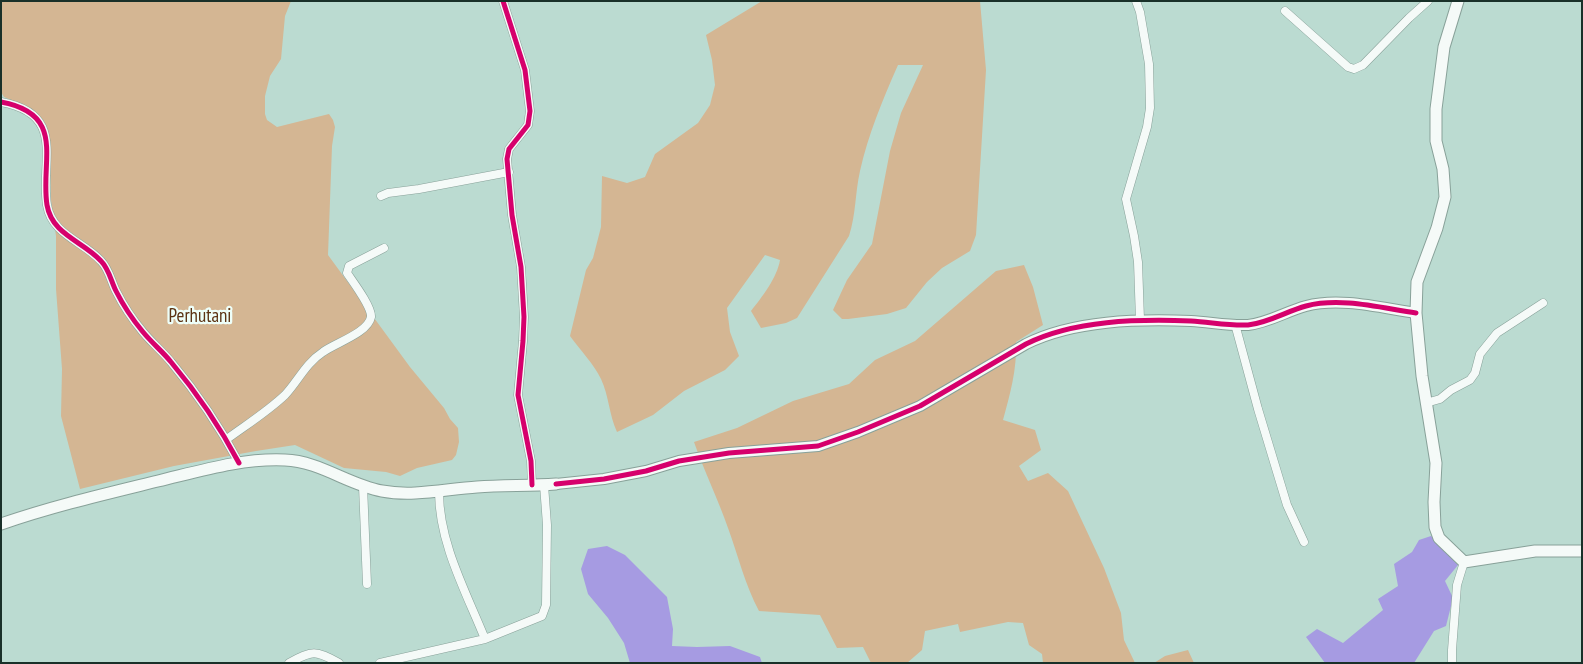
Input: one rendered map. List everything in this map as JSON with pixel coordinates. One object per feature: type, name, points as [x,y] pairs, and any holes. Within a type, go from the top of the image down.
[{"type":"main road","points":[[1458,1],[1444,47],[1436,109],[1436,136],[1445,180],[1445,197],[1419,276],[1416,313],[1426,403],[1436,464],[1435,527],[1439,538],[1464,562],[1535,551],[1582,551]]},
{"type":"main road","points":[[1,524],[37,511],[83,499],[239,463],[288,460],[306,464],[363,486],[388,492],[439,492],[487,486],[556,484]]},
{"type":"street","points":[[503,1],[524,70],[530,111],[528,126],[509,149],[507,159],[512,215],[521,267],[524,318],[524,341],[518,395],[531,461],[532,485]]},
{"type":"street","points":[[1136,1],[1140,12],[1149,64],[1150,108],[1147,126],[1126,200],[1138,262],[1140,320]]},
{"type":"street","points":[[1285,11],[1348,67],[1354,69],[1363,65],[1428,1]]},
{"type":"street","points":[[1,102],[10,104],[32,115],[45,133],[48,142],[46,173],[47,205],[54,223],[60,231],[81,244],[100,260],[108,271],[120,298],[139,326],[193,388],[227,439],[239,463]]},
{"type":"street","points":[[381,196],[388,193],[509,172]]},
{"type":"street","points":[[227,439],[284,396],[303,371],[322,352],[355,334],[368,322],[371,315],[369,308],[347,270],[349,266],[384,248]]},
{"type":"street","points":[[556,484],[604,479],[646,471],[679,461],[729,452],[818,446],[858,432],[920,406],[1040,337],[1062,330],[1140,320],[1235,324],[1258,323],[1320,303],[1370,306],[1416,313]]},
{"type":"street","points":[[1426,403],[1440,400],[1452,390],[1470,380],[1475,373],[1480,354],[1497,333],[1543,303]]},
{"type":"street","points":[[1235,324],[1287,505],[1304,542]]},
{"type":"street","points":[[380,663],[485,639],[531,622],[544,614],[546,605],[547,525],[544,485]]},
{"type":"street","points":[[363,486],[367,584]]},
{"type":"street","points":[[439,492],[442,520],[452,558],[485,639]]},
{"type":"street","points":[[1452,663],[1457,585],[1464,562]]},
{"type":"street","points":[[289,663],[303,655],[316,652],[339,663]]},
{"type":"green space","name":"Perhutani","points":[[1,1],[291,1],[285,16],[281,59],[270,76],[265,96],[267,120],[277,127],[329,114],[333,120],[335,127],[332,146],[328,255],[410,367],[458,428],[459,442],[456,455],[452,460],[417,468],[400,476],[386,472],[344,468],[295,445],[174,466],[80,489],[61,416],[62,369],[56,289],[56,236],[51,200],[50,148],[44,121],[27,107],[4,97],[1,92]]},
{"type":"green space","points":[[762,1],[980,1],[986,70],[976,235],[970,251],[942,268],[927,282],[906,308],[887,314],[848,319],[842,319],[833,310],[847,280],[872,244],[890,151],[901,113],[923,65],[898,65],[867,144],[858,179],[849,236],[797,318],[786,323],[761,328],[751,311],[769,287],[776,274],[780,260],[765,255],[727,308],[730,332],[739,356],[725,370],[684,391],[653,415],[617,432],[601,379],[591,362],[570,336],[586,270],[593,258],[601,227],[602,176],[627,183],[645,177],[655,154],[698,123],[710,105],[715,85],[706,35]]},
{"type":"green space","points":[[1024,265],[1033,287],[1043,325],[1016,342],[1014,372],[1003,420],[1035,430],[1041,450],[1019,466],[1028,481],[1048,473],[1068,491],[1104,568],[1121,613],[1124,640],[1135,663],[1043,663],[1042,654],[1029,645],[1023,623],[1008,622],[960,632],[958,624],[925,631],[922,650],[907,663],[871,663],[863,647],[837,648],[820,615],[759,611],[694,442],[737,428],[793,401],[849,384],[875,360],[915,341],[996,271]]},
{"type":"green space","points":[[1188,650],[1194,663],[1154,663],[1165,656]]},
{"type":"shaded area","points":[[1431,536],[1458,565],[1445,581],[1453,598],[1446,626],[1434,631],[1414,663],[1325,663],[1306,637],[1317,629],[1343,643],[1383,610],[1378,599],[1398,586],[1394,564],[1412,552],[1419,540]]},
{"type":"shaded area","points":[[607,546],[625,555],[667,597],[673,629],[672,646],[730,646],[760,657],[762,663],[630,663],[624,643],[608,618],[588,594],[581,569],[588,549]]},
{"type":"cycle path","points":[[503,1],[525,70],[530,111],[528,125],[509,149],[507,159],[512,215],[521,267],[524,317],[518,395],[531,461],[532,485]]},
{"type":"cycle path","points":[[1,102],[22,108],[35,117],[43,128],[47,156],[47,205],[55,224],[104,264],[114,287],[132,317],[146,336],[168,358],[190,386],[216,423],[239,463]]},
{"type":"cycle path","points":[[556,484],[604,479],[646,471],[679,461],[729,453],[818,446],[858,432],[920,406],[1026,344],[1045,336],[1085,326],[1150,320],[1248,325],[1263,322],[1306,306],[1333,303],[1361,304],[1416,313]]}]
